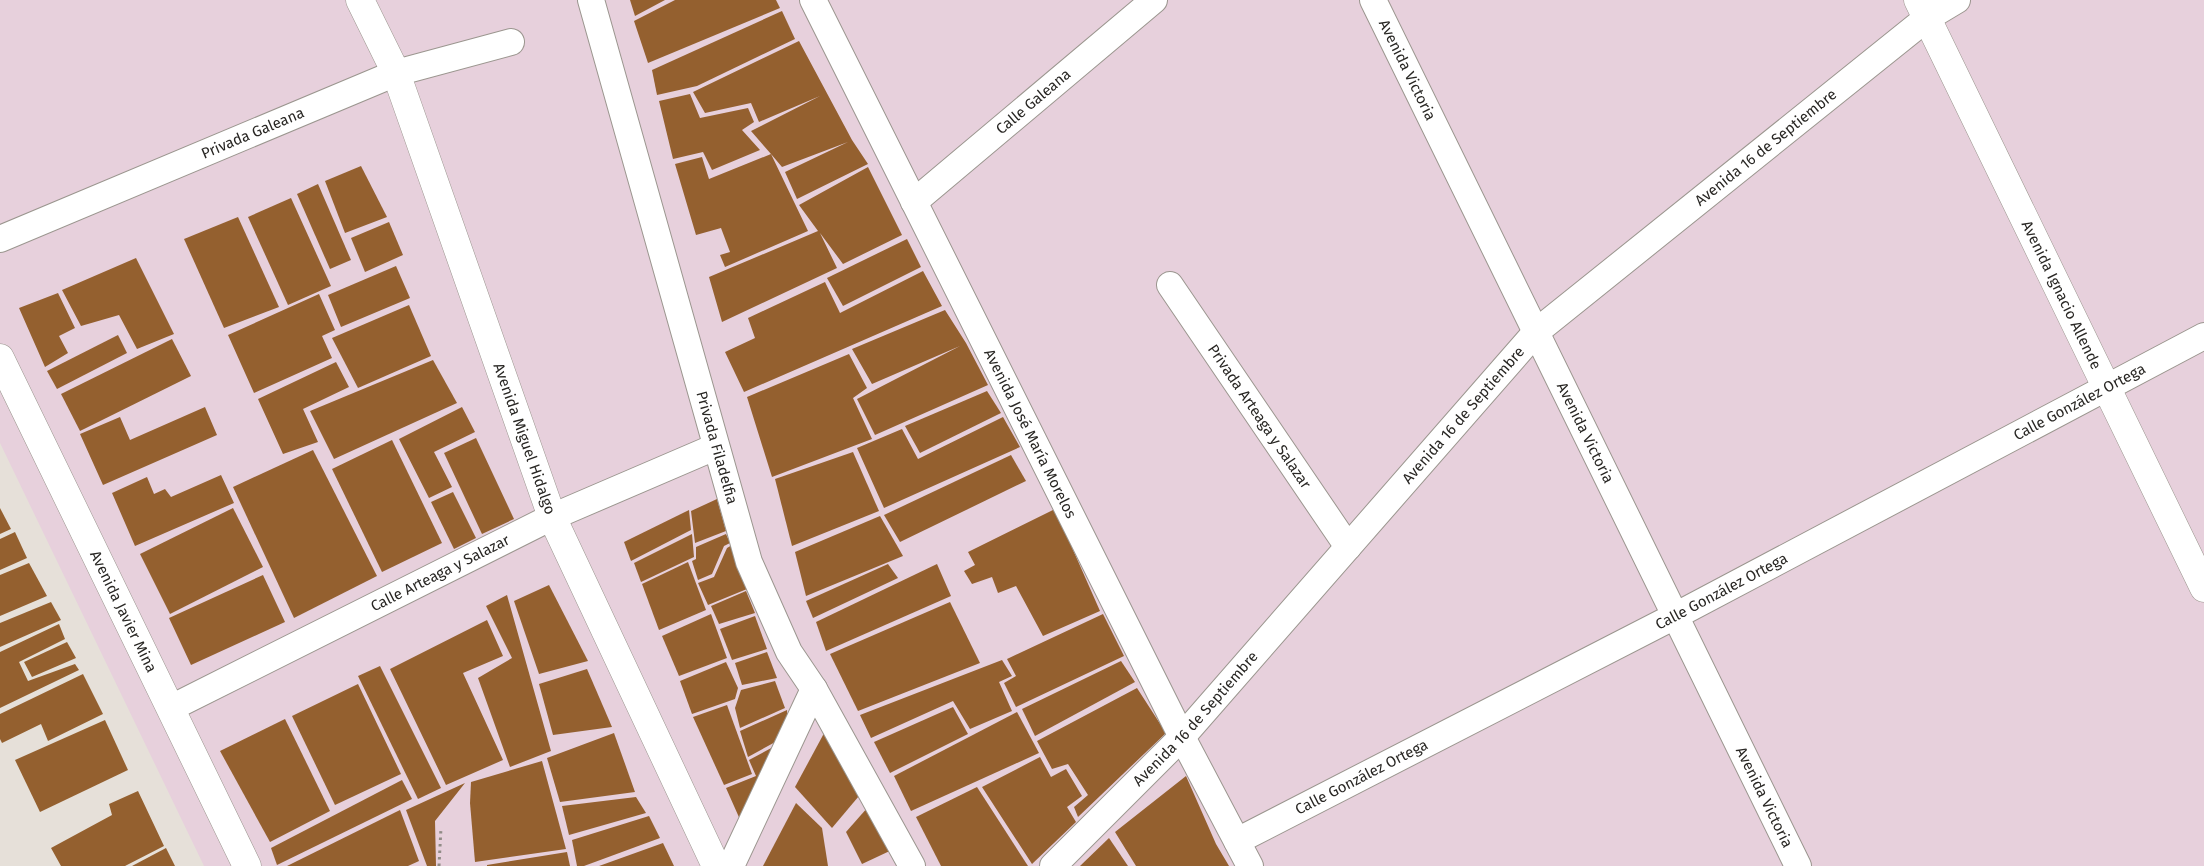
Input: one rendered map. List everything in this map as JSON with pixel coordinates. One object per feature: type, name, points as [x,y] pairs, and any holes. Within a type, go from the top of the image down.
[{"type":"main road","name":"Avenida Miguel Hidalgo","points":[[360,0],[396,73],[552,517],[716,866]]},
{"type":"main road","name":"Avenida Ignacio Allende","points":[[1922,9],[2204,588]]},
{"type":"main road","name":"Avenida Javier Mina","points":[[0,358],[247,866]]},
{"type":"street","name":"Privada Filadelfia","points":[[591,0],[715,447],[749,562],[789,652],[814,689],[912,866]]},
{"type":"street","name":"Avenida José María Morelos","points":[[813,0],[1182,737],[1250,866]]},
{"type":"street","name":"Calle Galeana","points":[[914,202],[1154,0]]},
{"type":"street","name":"Avenida Victoria","points":[[1372,0],[1798,866]]},
{"type":"street","name":"Avenida 16 de Septiembre","points":[[1052,866],[1182,737],[1536,332],[1922,9],[1958,0]]},
{"type":"street","name":"Privada Galeana","points":[[0,238],[396,73],[511,42]]},
{"type":"street","name":"Privada Arteaga y Salazar","points":[[1170,285],[1348,547]]},
{"type":"street","name":"Calle González Ortega","points":[[1236,841],[1675,616],[2204,336]]},
{"type":"street","name":"Calle Arteaga y Salazar","points":[[171,708],[552,517],[715,447]]},
{"type":"street","points":[[731,866],[814,689]]},
{"type":"path","points":[[439,866],[441,828]]},
{"type":"shaded area","points":[[0,0],[2204,0],[2204,866],[204,866],[0,443]]},
{"type":"building","points":[[630,0],[665,0],[635,16]]},
{"type":"building","points":[[675,0],[776,0],[780,8],[648,63],[634,21]]},
{"type":"building","points":[[782,11],[795,39],[697,86],[657,95],[652,70]]},
{"type":"building","points":[[799,41],[852,140],[868,164],[797,199],[785,172],[848,142],[782,167],[751,131],[820,96],[759,122],[751,103],[705,113],[693,92]]},
{"type":"building","points":[[690,94],[700,118],[748,108],[754,122],[742,130],[760,150],[712,170],[703,152],[673,159],[659,101]]},
{"type":"building","points":[[771,154],[808,231],[725,267],[720,255],[730,252],[721,228],[696,235],[675,164],[702,157],[709,179]]},
{"type":"building","points":[[361,166],[387,217],[345,233],[325,181]]},
{"type":"building","points":[[868,167],[902,235],[843,264],[820,233],[837,268],[722,322],[709,277],[818,231],[799,205]]},
{"type":"building","points":[[318,184],[351,260],[330,269],[297,194]]},
{"type":"building","points":[[291,198],[331,286],[288,305],[248,217]]},
{"type":"building","points":[[238,217],[279,307],[224,328],[184,239]]},
{"type":"building","points":[[389,222],[403,255],[365,272],[351,238]]},
{"type":"building","points":[[907,239],[921,267],[843,306],[827,278]]},
{"type":"building","points":[[136,258],[174,334],[137,349],[119,315],[81,326],[62,290]]},
{"type":"building","points":[[396,266],[410,298],[341,327],[328,295]]},
{"type":"building","points":[[923,271],[942,306],[744,392],[725,352],[755,338],[748,318],[825,282],[840,313]]},
{"type":"building","points":[[58,293],[75,328],[59,336],[68,353],[45,367],[19,308]]},
{"type":"building","points":[[319,294],[335,330],[322,336],[332,358],[254,393],[228,335]]},
{"type":"building","points":[[409,305],[431,356],[358,388],[332,338]]},
{"type":"building","points":[[945,310],[966,343],[988,385],[875,435],[857,399],[960,346],[872,384],[852,349]]},
{"type":"building","points":[[118,335],[127,353],[57,389],[47,371]]},
{"type":"building","points":[[172,339],[191,376],[80,431],[61,394]]},
{"type":"building","points":[[849,354],[867,388],[853,398],[872,439],[772,477],[747,397]]},
{"type":"building","points":[[433,360],[457,403],[334,459],[310,411]]},
{"type":"building","points":[[336,362],[349,387],[303,409],[318,442],[283,454],[258,399]]},
{"type":"building","points":[[987,391],[1001,413],[920,453],[905,426]]},
{"type":"building","points":[[205,407],[217,435],[103,485],[80,434],[120,417],[130,440]]},
{"type":"building","points":[[462,407],[475,432],[434,452],[452,487],[429,498],[399,439]]},
{"type":"building","points":[[1003,417],[1020,447],[884,508],[857,448],[902,429],[918,459]]},
{"type":"building","points":[[476,438],[514,519],[482,534],[444,453]]},
{"type":"building","points":[[392,440],[442,543],[382,572],[332,469]]},
{"type":"building","points":[[313,450],[377,576],[294,618],[233,487]]},
{"type":"building","points":[[853,452],[879,511],[792,546],[775,479]]},
{"type":"building","points":[[1011,455],[1026,481],[900,542],[884,515]]},
{"type":"building","points":[[221,475],[234,503],[135,546],[112,493],[147,477],[154,494],[165,489],[171,497]]},
{"type":"building","points":[[453,492],[476,538],[454,549],[431,502]]},
{"type":"building","points":[[717,499],[726,531],[695,543],[691,511]]},
{"type":"building","points":[[0,508],[11,529],[0,534]]},
{"type":"building","points":[[233,508],[263,567],[170,614],[140,554]]},
{"type":"building","points":[[1055,509],[1100,611],[1043,636],[1016,586],[998,593],[992,577],[972,584],[964,571],[975,565],[968,552]]},
{"type":"building","points":[[689,510],[691,530],[631,561],[624,542]]},
{"type":"building","points":[[880,516],[903,556],[806,596],[795,552]]},
{"type":"building","points":[[15,532],[27,558],[0,570],[0,539]]},
{"type":"building","points":[[692,534],[694,557],[641,582],[634,563]]},
{"type":"building","points":[[726,534],[730,543],[724,546],[712,574],[698,580],[692,561],[696,559],[696,547]]},
{"type":"building","points":[[732,545],[747,589],[708,605],[698,583],[714,577],[727,548]]},
{"type":"building","points":[[688,562],[706,610],[659,630],[642,584]]},
{"type":"building","points":[[29,563],[47,596],[0,616],[0,575]]},
{"type":"building","points":[[888,564],[898,578],[813,618],[806,601]]},
{"type":"building","points":[[937,564],[951,596],[826,651],[816,622]]},
{"type":"building","points":[[263,575],[285,622],[191,665],[169,618]]},
{"type":"building","points":[[549,585],[588,661],[539,674],[514,601]]},
{"type":"building","points":[[746,591],[755,613],[719,624],[711,606]]},
{"type":"building","points":[[507,595],[551,751],[510,767],[478,678],[512,658],[486,606]]},
{"type":"building","points":[[51,602],[61,620],[0,647],[0,623]]},
{"type":"building","points":[[950,602],[980,663],[858,711],[830,654]]},
{"type":"building","points":[[711,614],[727,658],[679,676],[662,636]]},
{"type":"building","points":[[1103,614],[1124,656],[1016,707],[1004,683],[1016,676],[1007,659]]},
{"type":"building","points":[[755,616],[767,649],[732,660],[720,629]]},
{"type":"building","points":[[487,620],[503,656],[463,673],[503,760],[446,785],[390,669]]},
{"type":"building","points":[[59,624],[65,639],[19,662],[28,681],[75,664],[79,670],[0,708],[0,652]]},
{"type":"building","points":[[67,642],[76,658],[32,677],[24,662]]},
{"type":"building","points":[[767,652],[777,678],[742,685],[735,663]]},
{"type":"building","points":[[1002,660],[1012,676],[999,682],[1012,711],[970,729],[953,701],[871,738],[860,715]]},
{"type":"building","points":[[1121,661],[1135,682],[1035,736],[1022,709]]},
{"type":"building","points":[[726,662],[738,688],[735,699],[692,714],[680,681]]},
{"type":"building","points":[[380,666],[441,788],[418,799],[358,676]]},
{"type":"building","points":[[587,669],[612,727],[553,735],[539,684]]},
{"type":"building","points":[[83,674],[103,714],[48,741],[41,724],[2,743],[0,739],[0,714]]},
{"type":"building","points":[[775,681],[785,708],[740,728],[735,708],[741,690]]},
{"type":"building","points":[[358,684],[401,774],[335,805],[292,716]]},
{"type":"building","points":[[1137,688],[1166,733],[1078,817],[1074,807],[1088,795],[1068,764],[1052,769],[1037,741]]},
{"type":"building","points":[[727,705],[752,774],[724,785],[693,717]]},
{"type":"building","points":[[953,707],[968,734],[890,773],[874,742]]},
{"type":"building","points":[[787,710],[788,735],[748,757],[740,731]]},
{"type":"building","points":[[1017,712],[1039,753],[911,811],[894,776]]},
{"type":"building","points":[[285,719],[330,811],[270,842],[220,751]]},
{"type":"building","points":[[105,720],[128,770],[40,812],[15,760]]},
{"type":"building","points":[[829,724],[864,790],[832,828],[795,787]]},
{"type":"building","points":[[614,733],[635,792],[560,802],[547,758]]},
{"type":"building","points":[[786,740],[746,833],[726,788],[756,776],[749,760]]},
{"type":"building","points":[[1040,757],[1051,777],[1066,769],[1082,796],[1067,807],[1076,822],[1032,864],[982,787]]},
{"type":"building","points":[[542,761],[566,849],[475,862],[470,803],[471,782]]},
{"type":"building","points":[[1186,776],[1216,844],[1229,866],[1136,866],[1115,832]]},
{"type":"building","points":[[402,780],[412,799],[277,865],[271,848]]},
{"type":"building","points":[[465,783],[435,821],[436,866],[427,866],[406,810]]},
{"type":"building","points":[[977,787],[1028,866],[941,866],[916,817]]},
{"type":"building","points":[[138,791],[164,846],[125,866],[61,866],[51,848],[112,815],[109,804]]},
{"type":"building","points":[[636,797],[646,813],[569,835],[562,806]]},
{"type":"building","points":[[796,803],[822,828],[828,866],[763,866]]},
{"type":"building","points":[[868,807],[894,849],[862,864],[846,832]]},
{"type":"building","points":[[400,810],[419,861],[408,866],[287,866]]},
{"type":"building","points":[[649,816],[660,838],[584,866],[577,866],[572,840]]},
{"type":"building","points":[[1109,838],[1128,866],[1080,866]]},
{"type":"building","points":[[663,843],[674,866],[599,866]]},
{"type":"building","points":[[166,848],[175,866],[132,866]]},
{"type":"building","points":[[567,852],[570,866],[487,866],[487,865]]}]
